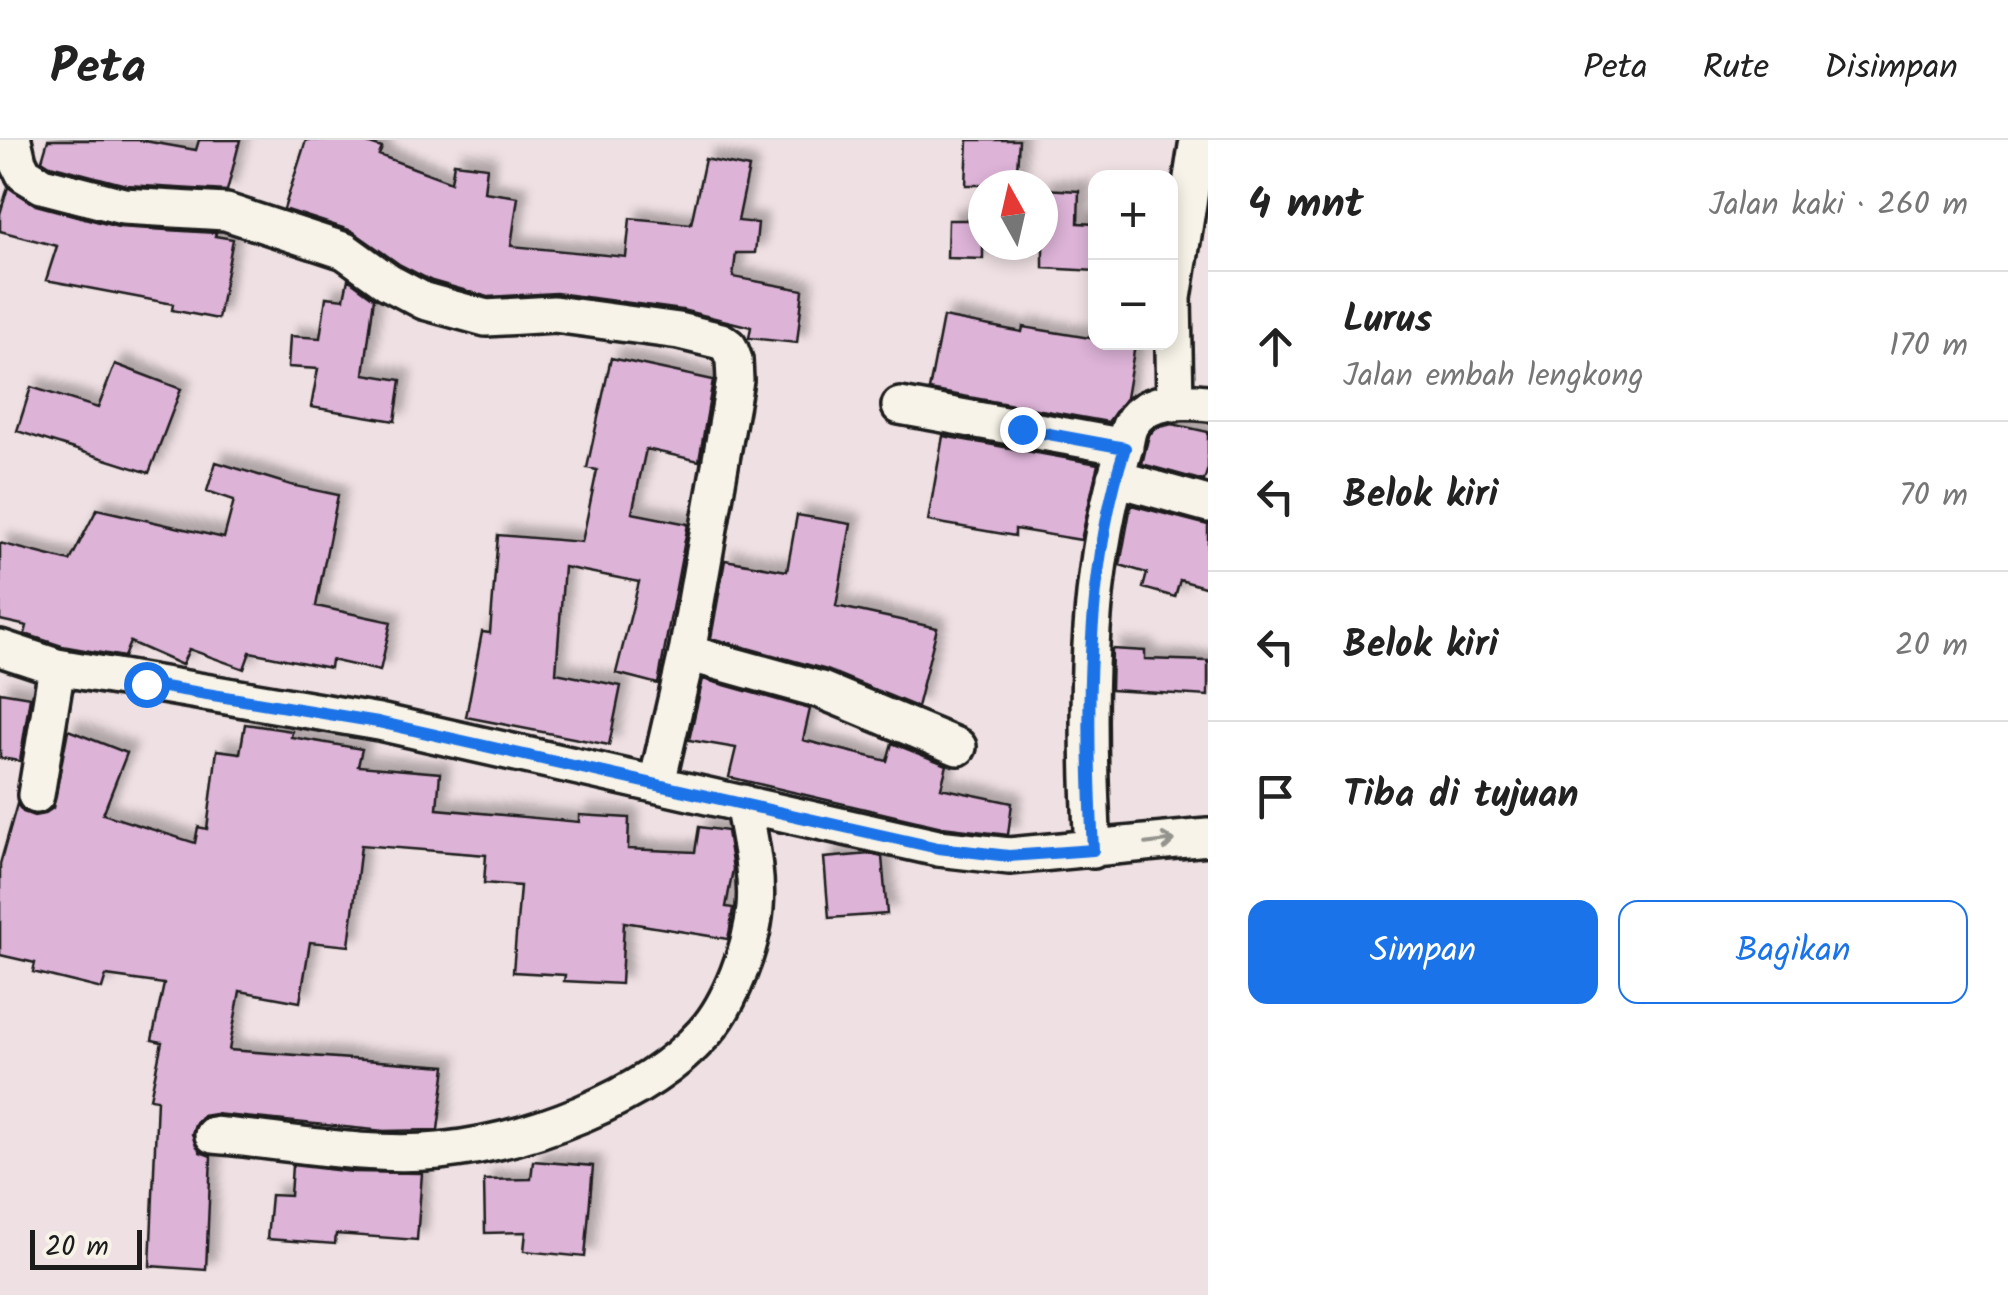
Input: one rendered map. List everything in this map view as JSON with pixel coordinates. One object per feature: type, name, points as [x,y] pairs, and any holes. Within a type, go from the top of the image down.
[{"type":"street","points":[[13,140],[24,174],[42,184],[124,206],[226,212],[345,251],[388,282],[424,301],[486,318],[554,314],[678,330],[721,341],[729,348],[735,380],[687,653],[657,782]]},
{"type":"street","points":[[1093,850],[1093,647],[1100,564],[1130,424],[1154,404],[1192,403],[1173,298],[1197,214],[1198,140]]},
{"type":"street","points":[[900,406],[1120,463],[1208,504]]},
{"type":"street","points":[[0,648],[57,666],[378,722],[657,782],[860,832],[977,853],[1009,856],[1093,850],[1208,836]]},
{"type":"street","points":[[687,653],[822,690],[958,747]]},
{"type":"street","points":[[36,794],[57,666]]},
{"type":"street","points":[[212,1135],[394,1152],[437,1151],[480,1145],[578,1116],[656,1076],[706,1032],[738,975],[755,910],[754,862],[743,803]]},
{"type":"building","points":[[48,140],[139,140],[196,150],[199,140],[240,140],[227,191],[126,185],[50,165],[42,160]]},
{"type":"building","points":[[306,140],[358,140],[382,148],[379,155],[451,182],[454,163],[487,167],[484,192],[518,197],[511,246],[626,257],[630,218],[691,224],[705,159],[749,168],[738,221],[758,223],[755,253],[736,253],[733,277],[803,290],[797,343],[749,338],[751,327],[682,310],[556,293],[488,297],[432,281],[399,264],[352,231],[284,209]]},
{"type":"building","points":[[968,140],[1019,140],[1017,170],[968,170],[966,185]]},
{"type":"building","points":[[8,187],[36,205],[118,227],[216,233],[215,236],[233,239],[218,319],[172,310],[173,304],[46,280],[57,246],[0,231],[0,214]]},
{"type":"building","points":[[1058,190],[1079,191],[1078,223],[1088,224],[1088,271],[1043,268],[1043,260],[1058,260]]},
{"type":"building","points":[[948,220],[968,220],[968,259],[947,258]]},
{"type":"building","points":[[348,279],[374,298],[364,374],[401,380],[395,421],[311,407],[318,369],[288,367],[290,336],[320,338],[326,297],[344,299]]},
{"type":"building","points":[[943,317],[1022,332],[1023,327],[1088,338],[1088,350],[1134,350],[1126,398],[1108,422],[929,390]]},
{"type":"building","points":[[611,358],[713,380],[699,461],[646,449],[632,513],[688,524],[658,684],[616,673],[639,582],[564,567],[556,673],[621,686],[609,745],[466,717],[482,632],[490,633],[498,535],[582,542],[597,470],[587,468]]},
{"type":"building","points":[[115,364],[181,389],[149,473],[17,431],[31,387],[98,408]]},
{"type":"building","points":[[1172,424],[1208,432],[1204,481],[1142,464],[1149,435],[1156,428]]},
{"type":"building","points":[[943,436],[1098,464],[1081,540],[1015,529],[1015,536],[928,521]]},
{"type":"building","points":[[216,462],[338,495],[316,606],[391,622],[380,671],[331,660],[330,668],[250,652],[244,669],[189,649],[182,665],[130,642],[124,657],[62,646],[25,634],[27,626],[0,620],[0,543],[70,561],[97,509],[224,538],[234,500],[207,491]]},
{"type":"building","points":[[1131,505],[1208,525],[1208,588],[1180,580],[1175,597],[1143,588],[1147,573],[1120,565]]},
{"type":"building","points":[[797,515],[851,524],[836,606],[937,628],[917,707],[827,670],[711,638],[725,560],[787,571]]},
{"type":"building","points":[[1112,649],[1145,651],[1145,659],[1208,661],[1208,696],[1111,690]]},
{"type":"building","points":[[703,679],[810,709],[803,740],[887,761],[892,743],[947,765],[941,788],[1012,803],[1008,835],[942,827],[729,777],[736,748],[689,740]]},
{"type":"building","points":[[0,692],[30,697],[20,761],[0,758]]},
{"type":"building","points":[[245,724],[292,731],[291,737],[362,749],[358,766],[440,773],[437,809],[579,822],[579,815],[629,818],[628,849],[695,852],[699,827],[727,831],[733,869],[726,907],[733,908],[730,929],[728,939],[624,922],[621,984],[564,981],[565,975],[513,972],[520,886],[484,883],[486,855],[361,845],[349,946],[310,942],[300,1002],[240,991],[229,1050],[446,1066],[438,1130],[384,1131],[203,1116],[192,1134],[200,1152],[211,1156],[206,1270],[150,1266],[157,1099],[150,1098],[162,1042],[152,1040],[164,984],[106,976],[102,989],[33,972],[35,963],[0,955],[0,864],[17,804],[23,812],[34,816],[53,808],[68,730],[127,753],[103,814],[195,843],[198,827],[207,829],[217,750],[240,753]]},
{"type":"building","points":[[870,854],[882,857],[887,914],[829,918],[824,858]]},
{"type":"building","points":[[533,1161],[593,1166],[585,1257],[524,1251],[526,1232],[485,1233],[484,1180],[531,1179]]},
{"type":"building","points":[[292,1165],[353,1172],[422,1173],[417,1240],[336,1234],[335,1244],[267,1239],[271,1195],[290,1196]]},
{"type":"route","points":[[146,684],[378,722],[938,848],[1009,856],[1093,850],[1090,798],[1096,594],[1104,533],[1125,448],[1022,429]]}]
